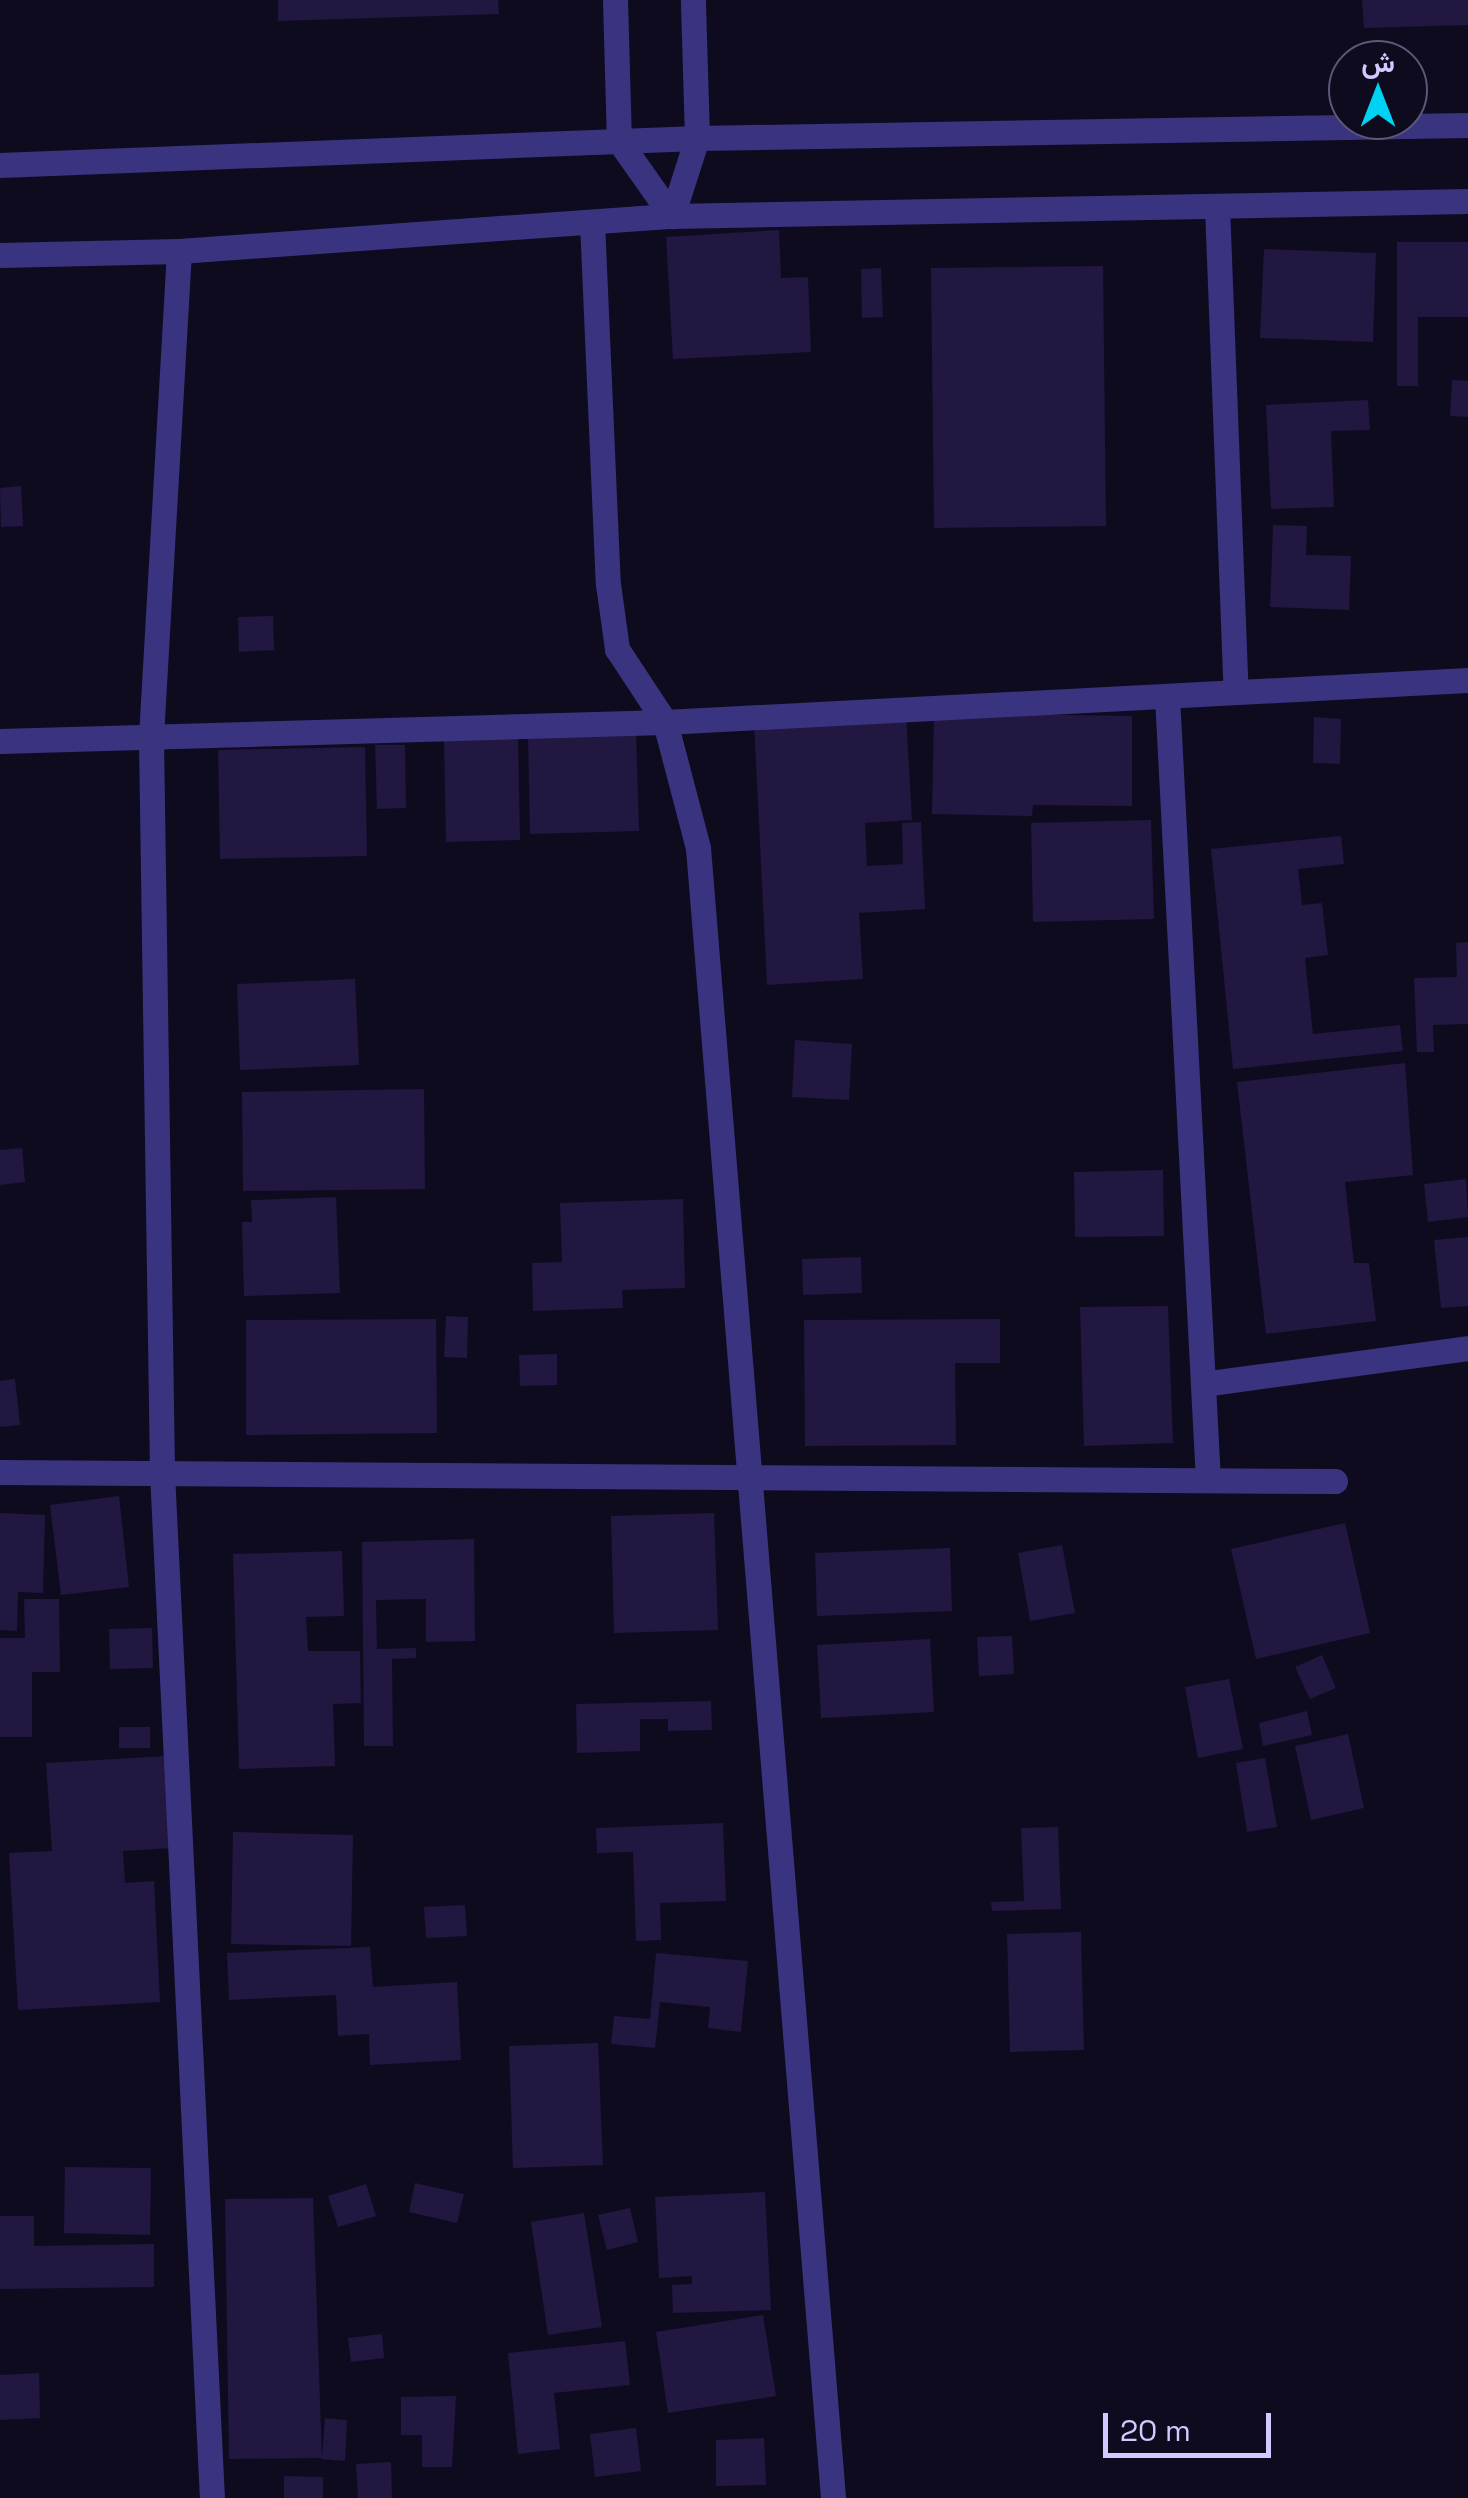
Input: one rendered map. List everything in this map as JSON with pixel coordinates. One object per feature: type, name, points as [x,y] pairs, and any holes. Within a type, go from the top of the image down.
[{"type":"street","points":[[615,0],[619,140],[672,216]]},
{"type":"street","points":[[672,216],[697,138],[693,0]]},
{"type":"street","points":[[0,164],[619,140],[1468,125]]},
{"type":"street","points":[[0,256],[180,251],[672,216],[1468,201]]},
{"type":"street","points":[[1217,206],[1236,692]]},
{"type":"street","points":[[592,222],[608,584],[617,649],[666,722],[698,848],[832,2498]]},
{"type":"street","points":[[180,251],[150,739],[162,1473],[212,2498]]},
{"type":"street","points":[[0,742],[666,722],[1468,680]]},
{"type":"street","points":[[1167,696],[1208,1480]]},
{"type":"street","points":[[1203,1384],[1468,1348]]},
{"type":"street","points":[[0,1472],[1334,1481]]},
{"type":"building","points":[[278,0],[498,0],[499,14],[278,21]]},
{"type":"building","points":[[1362,0],[1468,0],[1468,25],[1364,28]]},
{"type":"building","points":[[779,230],[781,278],[808,277],[811,352],[673,359],[666,237]]},
{"type":"building","points":[[1397,242],[1468,242],[1468,317],[1418,317],[1418,386],[1397,386]]},
{"type":"building","points":[[1264,249],[1376,253],[1373,342],[1260,338]]},
{"type":"building","points":[[1103,266],[1106,526],[934,528],[931,268]]},
{"type":"building","points":[[881,268],[883,317],[862,318],[861,269]]},
{"type":"building","points":[[1452,380],[1468,381],[1468,417],[1450,416]]},
{"type":"building","points":[[1368,400],[1370,430],[1331,431],[1334,507],[1271,509],[1266,405]]},
{"type":"building","points":[[21,486],[23,526],[1,527],[0,488]]},
{"type":"building","points":[[1273,525],[1307,526],[1306,555],[1351,556],[1349,610],[1270,607]]},
{"type":"building","points":[[273,616],[274,650],[239,652],[238,617]]},
{"type":"building","points":[[934,713],[1132,716],[1132,806],[1033,805],[1032,816],[932,814]]},
{"type":"building","points":[[906,716],[912,820],[865,823],[867,866],[903,864],[902,823],[921,822],[925,909],[859,913],[863,979],[767,985],[754,723]]},
{"type":"building","points":[[1314,717],[1341,719],[1340,764],[1313,763]]},
{"type":"building","points":[[636,732],[639,831],[530,834],[528,734]]},
{"type":"building","points":[[518,739],[520,840],[446,842],[444,740]]},
{"type":"building","points":[[375,745],[405,745],[406,808],[377,809]]},
{"type":"building","points":[[365,747],[367,856],[220,859],[218,750]]},
{"type":"building","points":[[1151,820],[1154,919],[1033,922],[1031,823]]},
{"type":"building","points":[[1341,836],[1344,864],[1298,869],[1302,905],[1322,903],[1328,955],[1305,958],[1313,1034],[1400,1025],[1403,1051],[1233,1069],[1211,849]]},
{"type":"building","points":[[1468,942],[1468,1024],[1433,1025],[1434,1052],[1417,1052],[1414,978],[1457,977],[1456,943]]},
{"type":"building","points":[[355,979],[359,1065],[240,1070],[237,984]]},
{"type":"building","points":[[795,1040],[852,1044],[849,1100],[792,1097]]},
{"type":"building","points":[[1405,1063],[1413,1175],[1345,1182],[1354,1263],[1369,1263],[1376,1321],[1266,1334],[1237,1082]]},
{"type":"building","points":[[424,1089],[425,1189],[243,1191],[242,1092]]},
{"type":"building","points":[[22,1148],[25,1182],[0,1185],[0,1150]]},
{"type":"building","points":[[1163,1170],[1164,1236],[1075,1237],[1074,1172]]},
{"type":"building","points":[[1466,1179],[1468,1217],[1428,1222],[1424,1184]]},
{"type":"building","points":[[336,1197],[340,1293],[244,1296],[242,1222],[252,1222],[251,1200]]},
{"type":"building","points":[[683,1199],[685,1288],[622,1290],[623,1308],[533,1311],[532,1263],[562,1262],[560,1203]]},
{"type":"building","points":[[1468,1237],[1468,1306],[1441,1308],[1434,1240]]},
{"type":"building","points":[[861,1257],[862,1293],[803,1295],[802,1259]]},
{"type":"building","points":[[1168,1306],[1173,1443],[1084,1446],[1080,1307]]},
{"type":"building","points":[[446,1316],[468,1317],[467,1358],[444,1357]]},
{"type":"building","points":[[436,1319],[437,1433],[246,1435],[246,1320]]},
{"type":"building","points":[[1000,1319],[1000,1363],[955,1363],[956,1445],[805,1446],[804,1320]]},
{"type":"building","points":[[557,1354],[557,1385],[520,1386],[519,1355]]},
{"type":"building","points":[[15,1379],[20,1425],[0,1427],[0,1381]]},
{"type":"building","points":[[119,1496],[129,1587],[61,1595],[50,1505]]},
{"type":"building","points":[[0,1513],[45,1515],[43,1593],[18,1592],[17,1631],[0,1630]]},
{"type":"building","points":[[714,1513],[718,1630],[614,1633],[611,1516]]},
{"type":"building","points":[[1345,1523],[1370,1633],[1256,1659],[1231,1549]]},
{"type":"building","points":[[474,1539],[475,1641],[426,1642],[426,1599],[376,1600],[377,1649],[416,1648],[416,1658],[392,1659],[393,1746],[364,1746],[362,1542]]},
{"type":"building","points":[[1062,1545],[1075,1613],[1030,1621],[1018,1553]]},
{"type":"building","points":[[950,1548],[952,1611],[817,1616],[815,1553]]},
{"type":"building","points":[[342,1551],[344,1616],[306,1617],[308,1651],[360,1651],[361,1703],[333,1704],[335,1766],[239,1769],[233,1554]]},
{"type":"building","points":[[24,1599],[59,1599],[60,1672],[32,1672],[32,1737],[0,1737],[0,1638],[25,1638]]},
{"type":"building","points":[[152,1628],[153,1668],[110,1669],[109,1629]]},
{"type":"building","points":[[1012,1636],[1014,1674],[979,1676],[977,1637]]},
{"type":"building","points":[[930,1639],[934,1712],[821,1718],[817,1645]]},
{"type":"building","points":[[1322,1655],[1336,1688],[1310,1699],[1295,1667]]},
{"type":"building","points":[[1229,1679],[1243,1749],[1198,1758],[1185,1687]]},
{"type":"building","points":[[711,1701],[712,1730],[668,1731],[668,1719],[640,1719],[640,1751],[577,1753],[576,1704]]},
{"type":"building","points":[[1307,1711],[1312,1735],[1263,1746],[1259,1723]]},
{"type":"building","points":[[119,1727],[150,1727],[150,1748],[119,1748]]},
{"type":"building","points":[[1348,1734],[1364,1808],[1311,1820],[1295,1746]]},
{"type":"building","points":[[166,1756],[172,1848],[123,1851],[125,1883],[154,1881],[160,2002],[18,2010],[9,1853],[52,1851],[46,1763]]},
{"type":"building","points":[[1265,1758],[1277,1827],[1247,1832],[1236,1763]]},
{"type":"building","points":[[723,1823],[726,1901],[660,1903],[661,1940],[636,1941],[633,1852],[597,1853],[596,1828]]},
{"type":"building","points":[[1058,1827],[1061,1909],[992,1911],[991,1902],[1024,1901],[1021,1828]]},
{"type":"building","points":[[233,1832],[353,1835],[351,1946],[231,1944]]},
{"type":"building","points":[[465,1905],[467,1936],[426,1938],[424,1907]]},
{"type":"building","points":[[1081,1932],[1084,2050],[1010,2052],[1007,1934]]},
{"type":"building","points":[[370,1947],[373,1987],[457,1982],[461,2060],[370,2065],[369,2034],[338,2036],[336,1995],[229,2000],[227,1953]]},
{"type":"building","points":[[656,1953],[748,1961],[741,2032],[708,2028],[710,2007],[660,2002],[655,2048],[611,2044],[614,2016],[650,2019]]},
{"type":"building","points":[[598,2043],[603,2165],[513,2168],[509,2046]]},
{"type":"building","points":[[65,2167],[151,2168],[150,2235],[64,2233]]},
{"type":"building","points":[[415,2183],[464,2194],[457,2223],[409,2212]]},
{"type":"building","points":[[366,2184],[376,2216],[338,2227],[328,2196]]},
{"type":"building","points":[[765,2192],[771,2310],[673,2313],[672,2285],[692,2284],[692,2276],[659,2278],[655,2197]]},
{"type":"building","points":[[313,2198],[322,2458],[229,2459],[225,2199]]},
{"type":"building","points":[[630,2208],[638,2242],[607,2250],[598,2215]]},
{"type":"building","points":[[584,2213],[602,2327],[548,2335],[531,2222]]},
{"type":"building","points":[[0,2216],[34,2216],[34,2246],[154,2244],[154,2287],[0,2289]]},
{"type":"building","points":[[763,2315],[776,2396],[668,2413],[656,2332]]},
{"type":"building","points":[[382,2334],[384,2358],[351,2362],[348,2338]]},
{"type":"building","points":[[625,2341],[630,2385],[554,2393],[560,2449],[518,2454],[508,2353]]},
{"type":"building","points":[[39,2373],[40,2418],[0,2420],[0,2375]]},
{"type":"building","points":[[456,2396],[452,2467],[422,2467],[422,2435],[401,2435],[401,2397]]},
{"type":"building","points":[[325,2418],[347,2420],[345,2461],[322,2459]]},
{"type":"building","points":[[636,2428],[641,2471],[595,2477],[590,2434]]},
{"type":"building","points":[[764,2438],[766,2485],[716,2486],[716,2440]]},
{"type":"building","points":[[391,2462],[392,2498],[358,2498],[356,2464]]},
{"type":"building","points":[[284,2476],[323,2477],[323,2498],[284,2498]]}]
